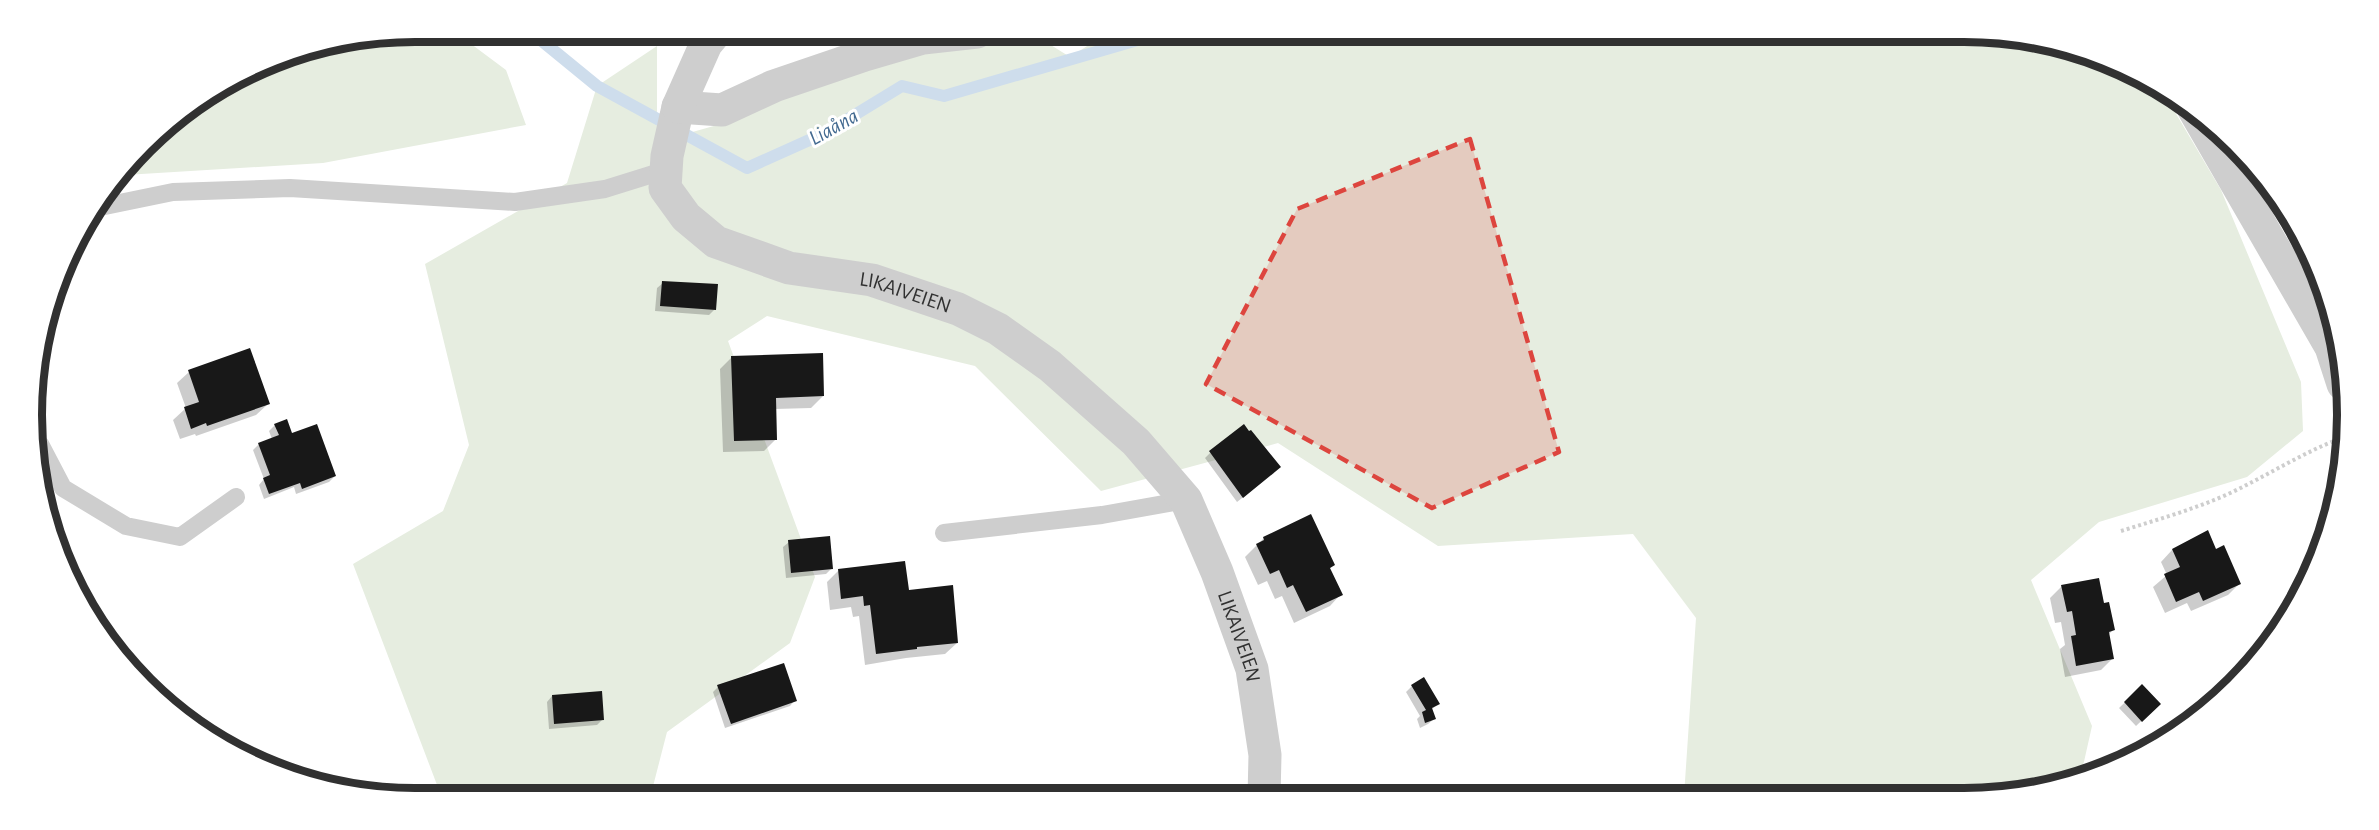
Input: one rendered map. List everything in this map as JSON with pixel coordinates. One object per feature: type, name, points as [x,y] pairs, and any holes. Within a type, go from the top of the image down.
[{"type":"street","name":"LIKAIVEIEN","points":[[708,42],[678,106],[666,170],[665,188],[686,217],[716,242],[789,268],[872,280],[958,309],[998,329],[1050,366],[1136,442],[1186,500],[1217,572],[1252,669],[1265,755],[1264,788]]},
{"type":"street","points":[[678,106],[723,110],[774,86],[910,42]]},
{"type":"street","points":[[2207,133],[2331,347]]},
{"type":"lane","points":[[107,206],[172,192],[290,188],[515,202],[604,189],[666,170]]},
{"type":"lane","points":[[44,452],[63,488],[126,526],[180,537],[236,497]]},
{"type":"lane","points":[[944,533],[1102,515],[1186,500]]},
{"type":"path","points":[[2121,531],[2196,508],[2336,440]]},
{"type":"highlighted area","points":[[1470,139],[1559,452],[1432,508],[1206,384],[1297,209]]},
{"type":"shaded area","points":[[468,42],[506,70],[526,125],[323,163],[130,175],[169,135],[228,92],[272,70],[295,62],[366,45]]},
{"type":"shaded area","points":[[850,42],[1046,42],[1070,57],[1093,42],[1964,42],[2037,49],[2107,70],[2171,105],[2221,190],[2301,382],[2303,431],[2247,477],[2099,522],[2031,580],[2092,726],[2082,768],[2037,781],[1988,787],[1685,788],[1696,618],[1633,534],[1438,546],[1278,443],[1101,491],[975,366],[767,316],[728,341],[815,577],[790,643],[667,732],[653,788],[438,788],[353,564],[443,511],[469,445],[425,264],[567,183],[597,86],[657,46],[657,142],[735,120],[811,77]]},
{"type":"building","points":[[662,281],[718,284],[716,310],[660,306]]},
{"type":"building","points":[[250,348],[270,404],[207,426],[206,423],[191,429],[184,407],[199,402],[188,370]]},
{"type":"building","points":[[823,353],[824,396],[776,398],[777,440],[734,441],[731,356]]},
{"type":"building","points":[[287,419],[292,433],[317,424],[336,476],[302,489],[300,483],[269,494],[263,478],[270,475],[258,443],[279,435],[274,424]]},
{"type":"building","points":[[1244,424],[1281,467],[1243,498],[1209,451]]},
{"type":"building","points":[[1311,514],[1335,565],[1330,568],[1343,595],[1306,612],[1293,585],[1287,588],[1279,570],[1270,574],[1256,544],[1264,540],[1263,537]]},
{"type":"building","points":[[2208,530],[2216,549],[2224,545],[2241,584],[2203,601],[2199,592],[2176,602],[2164,574],[2180,567],[2172,549]]},
{"type":"building","points":[[830,536],[833,569],[791,573],[788,540]]},
{"type":"building","points":[[905,561],[909,590],[953,585],[958,643],[876,654],[870,605],[864,606],[863,596],[841,599],[838,569]]},
{"type":"building","points":[[2099,578],[2104,603],[2109,602],[2115,630],[2109,632],[2114,659],[2076,666],[2071,636],[2076,635],[2072,611],[2067,612],[2061,585]]},
{"type":"building","points":[[784,663],[797,701],[731,724],[717,685]]},
{"type":"building","points":[[1424,677],[1440,704],[1432,708],[1436,719],[1425,723],[1422,712],[1426,710],[1411,685]]},
{"type":"building","points":[[2142,684],[2161,704],[2142,722],[2124,702]]},
{"type":"building","points":[[602,691],[604,720],[554,724],[552,695]]},
{"type":"waterway","name":"Liaåna","points":[[543,42],[597,86],[747,168],[825,133],[902,86],[944,96],[1130,42]]}]
